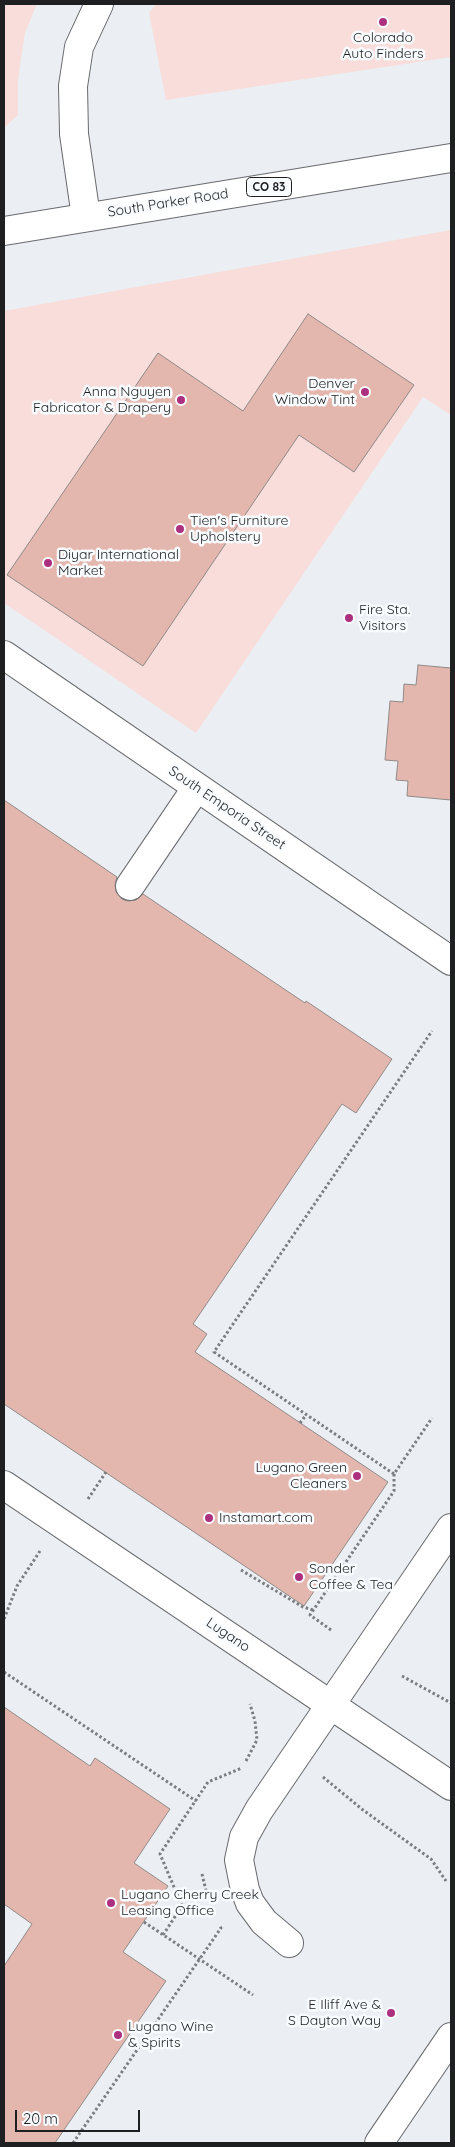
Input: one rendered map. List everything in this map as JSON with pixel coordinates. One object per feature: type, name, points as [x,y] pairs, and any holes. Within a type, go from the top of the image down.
[{"type":"street","points":[[86,217],[74,134],[73,86],[81,42],[99,4]]},
{"type":"street","name":"South Parker Road","points":[[4,231],[451,158]]},
{"type":"street","name":"South Emporia Street","points":[[4,655],[451,961]]},
{"type":"street","points":[[130,886],[197,787]]},
{"type":"street","name":"Lugano","points":[[4,1485],[451,1786]]},
{"type":"street","points":[[289,1943],[267,1926],[250,1903],[242,1880],[239,1860],[240,1848],[259,1810],[451,1528]]},
{"type":"street","points":[[379,2143],[451,2038]]},
{"type":"path","points":[[394,1474],[214,1352],[432,1031]]},
{"type":"path","points":[[300,1423],[306,1414]]},
{"type":"path","points":[[331,1630],[310,1615],[394,1491],[394,1474],[432,1418]]},
{"type":"path","points":[[103,1478],[106,1472]]},
{"type":"path","points":[[241,1570],[303,1608],[313,1610]]},
{"type":"path","points":[[4,1672],[196,1801]]},
{"type":"path","points":[[402,1676],[451,1703]]},
{"type":"path","points":[[250,1704],[255,1721],[257,1740]]},
{"type":"path","points":[[163,1935],[182,1906],[160,1854],[208,1782],[242,1768]]},
{"type":"path","points":[[323,1777],[363,1810],[431,1859],[446,1881]]},
{"type":"path","points":[[144,1922],[253,1995]]},
{"type":"path","points":[[73,2143],[200,1960]]},
{"type":"shaded area","points":[[4,4],[37,4],[25,33],[18,82],[18,115],[4,128]]},
{"type":"shaded area","points":[[156,4],[451,4],[451,57],[166,100],[149,13]]},
{"type":"shaded area","points":[[451,230],[451,415],[423,397],[196,733],[4,603],[4,311]]},
{"type":"building","points":[[308,314],[414,385],[354,472],[299,435],[143,666],[7,575],[158,353],[243,411]]},
{"type":"building","points":[[418,665],[451,668],[451,800],[407,796],[408,781],[396,780],[398,761],[385,760],[390,701],[403,702],[404,684],[416,685]]},
{"type":"building","points":[[4,800],[117,877],[115,884],[116,892],[122,899],[128,901],[136,900],[143,894],[392,1059],[356,1113],[342,1104],[193,1324],[207,1334],[195,1352],[388,1482],[304,1606],[4,1404]]},
{"type":"building","points":[[4,1707],[90,1766],[95,1758],[170,1809],[134,1863],[168,1886],[123,1952],[166,1981],[55,2143],[4,2143],[4,1966],[32,1924],[4,1904]]},
{"type":"place","name":"Colorado Auto Finders","points":[[383,22]]},
{"type":"place","name":"Denver Window Tint","points":[[365,392]]},
{"type":"place","name":"Anna Nguyen Fabricator & Drapery","points":[[181,400]]},
{"type":"place","name":"Tien's Furniture Upholstery","points":[[180,529]]},
{"type":"place","name":"Diyar International Market","points":[[48,563]]},
{"type":"place","name":"Fire Sta. Visitors","points":[[349,618]]},
{"type":"place","name":"Lugano Green Cleaners","points":[[357,1476]]},
{"type":"place","name":"Instamart.com","points":[[209,1518]]},
{"type":"place","name":"Sonder Coffee & Tea","points":[[299,1577]]},
{"type":"place","name":"Lugano Cherry Creek Leasing Office","points":[[111,1903]]},
{"type":"place","name":"E Iliff Ave & S Dayton Way","points":[[391,2013]]},
{"type":"place","name":"Lugano Wine & Spirits","points":[[118,2035]]}]
